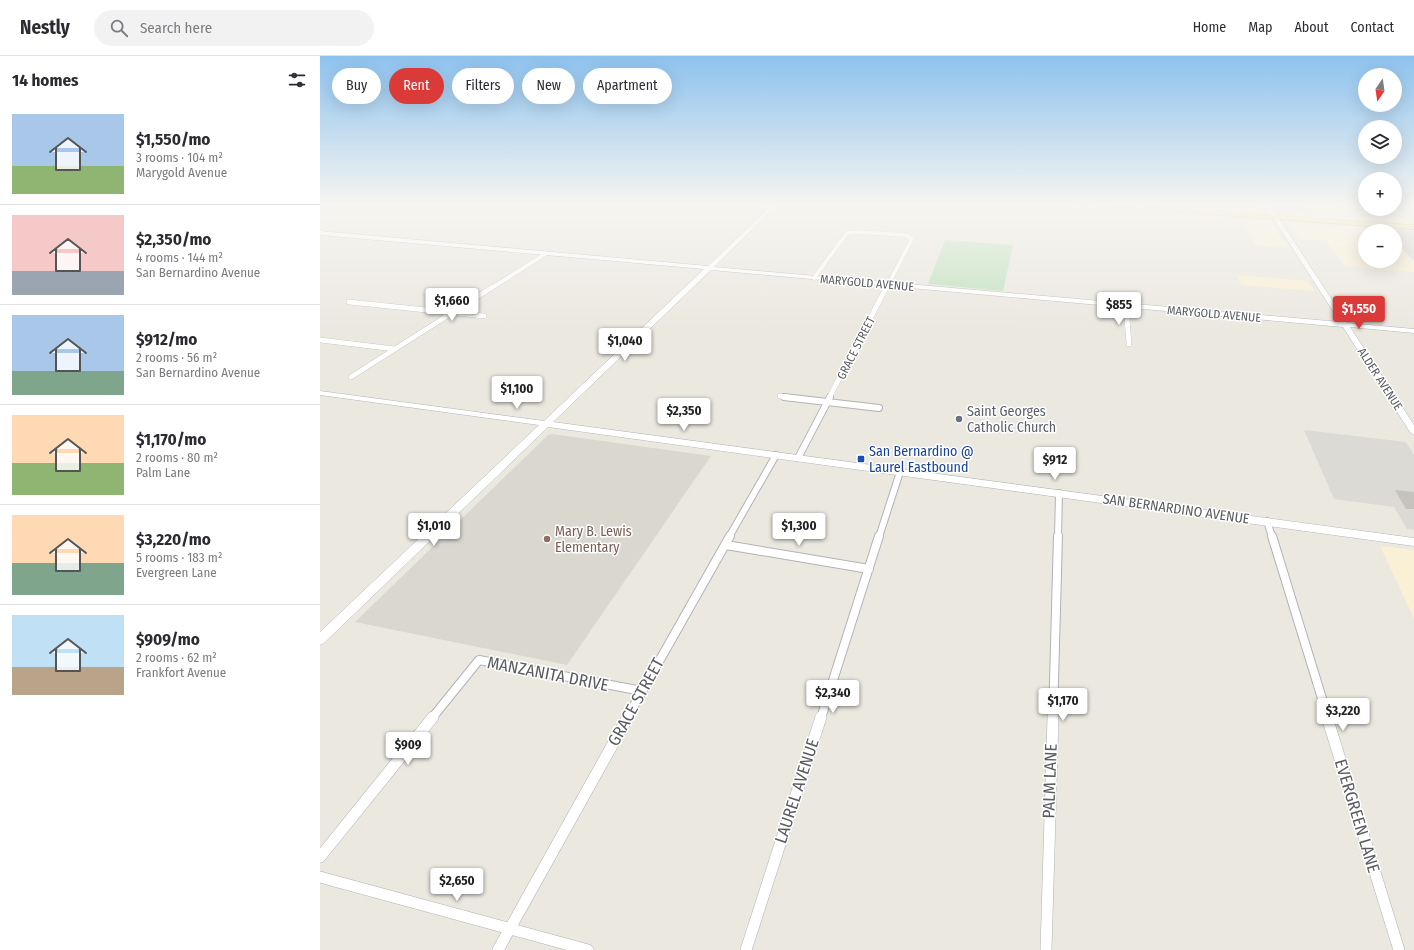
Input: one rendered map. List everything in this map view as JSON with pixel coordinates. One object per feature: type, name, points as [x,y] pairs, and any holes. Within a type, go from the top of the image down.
[{"type":"street","name":"MARYGOLD AVENUE","points":[[452,246],[1414,331]]},
{"type":"street","points":[[320,640],[732,246]]},
{"type":"street","name":"GRACE STREET","points":[[814,278],[837,246]]},
{"type":"street","name":"GRACE STREET","points":[[798,458],[908,246]]},
{"type":"street","name":"ALDER AVENUE","points":[[1294,246],[1414,432]]},
{"type":"street","points":[[351,377],[545,254]]},
{"type":"street","points":[[349,302],[484,316]]},
{"type":"street","points":[[1126,306],[1129,344]]},
{"type":"street","points":[[320,340],[395,349]]},
{"type":"street","name":"SAN BERNARDINO AVENUE","points":[[320,393],[1414,542]]},
{"type":"street","points":[[780,396],[827,403],[879,408]]},
{"type":"street","name":"GRACE STREET","points":[[498,950],[642,691],[776,455]]},
{"type":"street","name":"LAUREL AVENUE","points":[[746,950],[900,472]]},
{"type":"street","name":"PALM LANE","points":[[1046,950],[1059,493]]},
{"type":"street","name":"EVERGREEN LANE","points":[[1267,521],[1399,950]]},
{"type":"street","points":[[726,545],[869,569]]},
{"type":"street","name":"MANZANITA DRIVE","points":[[320,857],[479,660],[642,691]]},
{"type":"street","points":[[320,877],[588,950]]},
{"type":"shaded area","points":[[1263,246],[1287,246],[1289,248]]},
{"type":"shaded area","points":[[1330,246],[1358,246],[1358,267],[1345,266]]},
{"type":"shaded area","points":[[1402,246],[1414,246],[1414,261],[1402,248]]},
{"type":"shaded area","points":[[1402,248],[1414,261],[1414,272],[1368,268],[1402,268]]},
{"type":"shaded area","points":[[1237,275],[1308,281],[1314,291],[1241,285]]},
{"type":"shaded area","points":[[1304,430],[1406,442],[1414,455],[1414,530],[1407,529],[1394,507],[1334,499]]},
{"type":"shaded area","name":"Mary B. Lewis Elementary","points":[[552,434],[711,456],[567,665],[355,622],[548,435]]},
{"type":"shaded area","points":[[1380,546],[1414,550],[1414,618]]},
{"type":"green space","points":[[943,246],[1013,246],[1003,291],[928,284]]},
{"type":"building","points":[[1395,490],[1414,492],[1414,509],[1406,509]]},
{"type":"place","name":"Saint Georges Catholic Church","points":[[959,419]]},
{"type":"place","name":"San Bernardino @ Laurel Eastbound","points":[[861,459]]},
{"type":"place","name":"Mary B. Lewis Elementary","points":[[547,539]]}]
